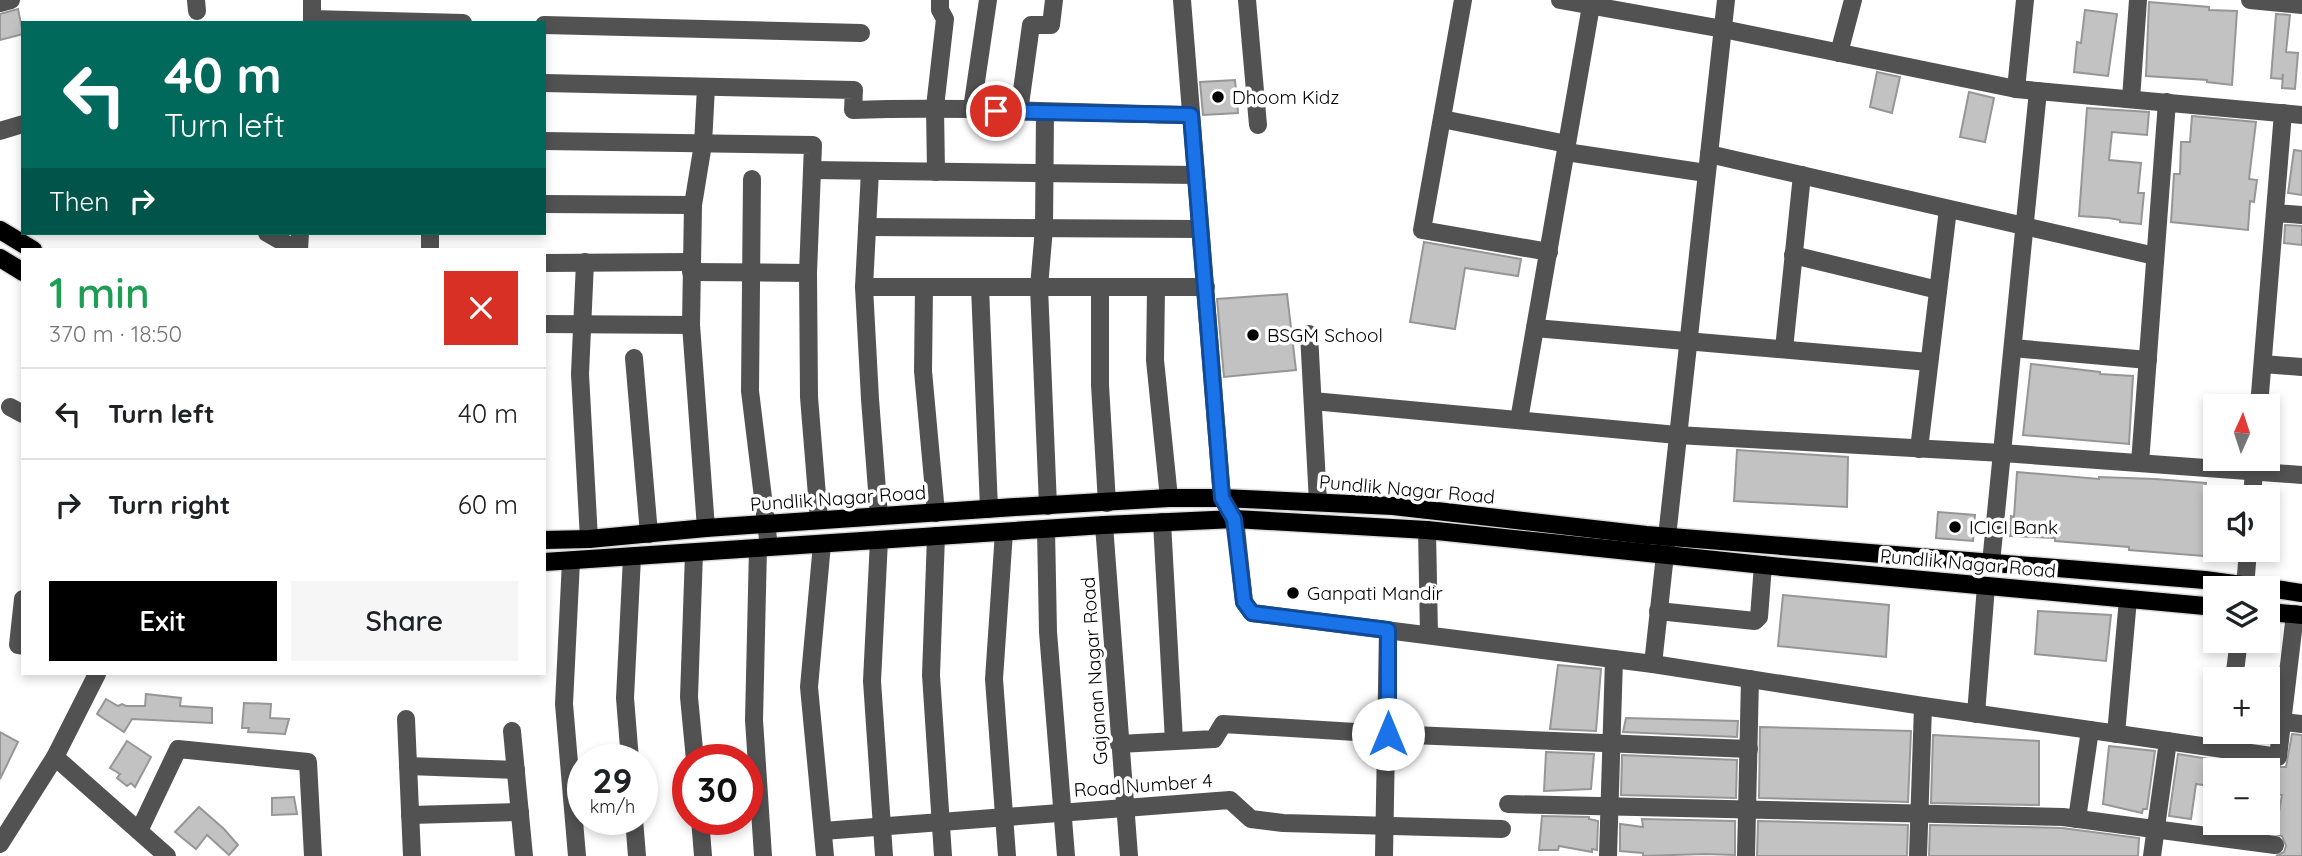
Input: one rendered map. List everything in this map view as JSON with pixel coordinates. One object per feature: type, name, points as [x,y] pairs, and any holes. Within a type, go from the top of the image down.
[{"type":"main road","points":[[0,230],[30,248]]},
{"type":"main road","points":[[0,258],[21,271]]},
{"type":"main road","name":"Pundlik Nagar Road","points":[[546,540],[989,509],[1169,498],[1222,498],[1393,506],[1666,536],[2203,580]]},
{"type":"main road","name":"Pundlik Nagar Road","points":[[546,562],[1104,525],[1234,519],[1427,530],[1763,565],[2203,606]]},
{"type":"main road","name":"Pundlik Nagar Road","points":[[2280,590],[2302,593]]},
{"type":"main road","points":[[2280,613],[2298,615]]},
{"type":"street","points":[[0,2],[11,0]]},
{"type":"street","points":[[312,0],[312,21]]},
{"type":"street","points":[[936,172],[935,107],[945,19],[940,10],[940,0]]},
{"type":"street","points":[[972,109],[988,0]]},
{"type":"street","points":[[1019,112],[1031,25],[1051,25],[1054,0]]},
{"type":"street","points":[[1182,0],[1222,498],[1234,519],[1244,602],[1252,613],[1653,664],[2168,741],[2203,740]]},
{"type":"street","points":[[1247,0],[1258,125]]},
{"type":"street","points":[[1463,0],[1422,230],[1549,252]]},
{"type":"street","points":[[1560,0],[1592,3],[2016,89],[2302,114]]},
{"type":"street","points":[[1653,664],[1726,0]]},
{"type":"street","points":[[1839,53],[1853,0]]},
{"type":"street","points":[[2016,89],[2025,0]]},
{"type":"street","points":[[2131,99],[2138,0]]},
{"type":"street","points":[[2250,0],[2302,5]]},
{"type":"street","points":[[1519,420],[1592,3]]},
{"type":"street","points":[[546,25],[861,33]]},
{"type":"street","points":[[546,83],[854,90],[853,110],[935,107],[1019,112],[1191,115]]},
{"type":"street","points":[[706,87],[703,145],[693,205],[691,267],[691,325],[706,528]]},
{"type":"street","points":[[1991,563],[2038,91]]},
{"type":"street","points":[[2140,464],[2167,103]]},
{"type":"street","points":[[1045,112],[1044,228],[1040,287],[1048,506]]},
{"type":"street","points":[[2260,394],[2283,113]]},
{"type":"street","points":[[1442,119],[1566,148],[1706,173]]},
{"type":"street","points":[[0,131],[21,125]]},
{"type":"street","points":[[546,141],[813,145],[808,273],[809,397],[819,520]]},
{"type":"street","points":[[1709,153],[2155,256]]},
{"type":"street","points":[[812,170],[1196,175]]},
{"type":"street","points":[[870,171],[864,287],[879,516]]},
{"type":"street","points":[[1784,349],[1802,175]]},
{"type":"street","points":[[752,179],[750,391],[767,525],[754,720],[763,856]]},
{"type":"street","points":[[546,204],[693,205]]},
{"type":"street","points":[[1919,449],[1948,209]]},
{"type":"street","points":[[2275,213],[2302,215]]},
{"type":"street","points":[[867,227],[1200,229]]},
{"type":"street","points":[[271,235],[294,248]]},
{"type":"street","points":[[1794,255],[1938,290]]},
{"type":"street","points":[[546,263],[585,262],[752,273],[808,273]]},
{"type":"street","points":[[585,262],[580,374],[589,539]]},
{"type":"street","points":[[864,287],[1206,287]]},
{"type":"street","points":[[980,287],[989,509]]},
{"type":"street","points":[[1100,287],[1100,385],[1107,503]]},
{"type":"street","points":[[924,288],[923,371],[936,513]]},
{"type":"street","points":[[1156,288],[1155,360],[1169,498]]},
{"type":"street","points":[[546,324],[691,325]]},
{"type":"street","points":[[1535,328],[1929,362]]},
{"type":"street","points":[[1309,334],[1318,502]]},
{"type":"street","points":[[2012,348],[2148,360]]},
{"type":"street","points":[[634,358],[649,534]]},
{"type":"street","points":[[2263,364],[2302,367]]},
{"type":"street","points":[[1313,401],[1677,435],[2002,453],[2140,464],[2203,465]]},
{"type":"street","points":[[2280,470],[2302,475]]},
{"type":"street","points":[[1162,522],[1174,741]]},
{"type":"street","name":"Gajanan Nagar Road","points":[[1104,525],[1129,856]]},
{"type":"street","points":[[1046,529],[1048,632],[1066,856]]},
{"type":"street","points":[[1427,530],[1429,635]]},
{"type":"street","points":[[1004,532],[994,679],[1007,856]]},
{"type":"street","points":[[936,536],[931,675],[943,856]]},
{"type":"street","points":[[879,540],[872,681],[884,856]]},
{"type":"street","points":[[822,544],[809,687],[825,856]]},
{"type":"street","points":[[693,744],[689,697],[694,553]]},
{"type":"street","points":[[628,744],[625,698],[632,557]]},
{"type":"street","points":[[571,561],[564,704],[577,856]]},
{"type":"street","points":[[1658,611],[1755,621],[1759,617],[1763,565]]},
{"type":"street","points":[[1976,714],[1986,586]]},
{"type":"street","points":[[2116,734],[2128,599]]},
{"type":"street","points":[[2280,743],[2283,722],[2294,690],[2298,615]]},
{"type":"street","points":[[21,617],[18,645],[21,646]]},
{"type":"street","points":[[1384,856],[1388,630]]},
{"type":"street","points":[[1608,856],[1614,659]]},
{"type":"street","points":[[0,844],[55,757],[96,675]]},
{"type":"street","points":[[1746,856],[1750,680]]},
{"type":"street","points":[[1918,856],[1923,706]]},
{"type":"street","points":[[406,719],[412,856]]},
{"type":"street","points":[[2283,722],[2302,724]]},
{"type":"street","points":[[1119,744],[1214,739],[1223,724],[1388,734],[1748,749]]},
{"type":"street","points":[[2077,819],[2090,730]]},
{"type":"street","points":[[512,731],[524,856]]},
{"type":"street","points":[[2152,856],[2168,741]]},
{"type":"street","points":[[2239,744],[2278,757],[2280,744]]},
{"type":"street","points":[[139,831],[178,749],[308,762],[313,856]]},
{"type":"street","points":[[55,757],[139,831],[155,852]]},
{"type":"street","points":[[408,766],[516,770]]},
{"type":"street","name":"Road Number 4","points":[[823,831],[1230,800],[1251,819],[1502,829]]},
{"type":"street","points":[[1508,804],[2077,819],[2275,845]]},
{"type":"street","points":[[410,815],[520,813]]},
{"type":"street","points":[[635,835],[637,856]]},
{"type":"street","points":[[701,835],[703,856]]},
{"type":"building","points":[[2149,2],[2237,11],[2232,85],[2207,80],[2146,76]]},
{"type":"building","points":[[18,9],[21,35],[0,40],[0,14]]},
{"type":"building","points":[[2085,10],[2117,14],[2108,76],[2074,72],[2077,42],[2081,43]]},
{"type":"building","points":[[2276,14],[2290,15],[2286,52],[2298,53],[2295,89],[2282,88],[2283,74],[2282,79],[2271,78]]},
{"type":"building","points":[[1877,72],[1900,77],[1892,113],[1870,107]]},
{"type":"building","name":"Dhoom Kidz","points":[[1235,80],[1238,113],[1203,115],[1200,82]]},
{"type":"building","points":[[1969,92],[1994,98],[1985,142],[1960,137]]},
{"type":"building","points":[[2087,108],[2149,112],[2147,135],[2112,132],[2109,160],[2141,163],[2138,193],[2144,193],[2141,224],[2079,216]]},
{"type":"building","points":[[2192,116],[2256,122],[2249,179],[2257,180],[2254,202],[2250,201],[2248,230],[2171,222],[2174,174],[2180,174],[2181,142],[2190,142]]},
{"type":"building","points":[[2294,150],[2302,151],[2302,195],[2288,193]]},
{"type":"building","points":[[2285,225],[2302,226],[2302,245],[2284,243]]},
{"type":"building","points":[[1424,242],[1521,259],[1518,276],[1465,268],[1455,329],[1410,322]]},
{"type":"building","name":"BSGM School","points":[[1287,294],[1296,370],[1224,377],[1217,299]]},
{"type":"building","points":[[2031,364],[2133,376],[2129,444],[2023,435]]},
{"type":"building","points":[[1737,450],[1848,457],[1847,507],[1734,501]]},
{"type":"building","points":[[2017,472],[2099,479],[2206,483],[2203,485],[2203,556],[2129,550],[2129,547],[2055,541],[2055,538],[2010,536],[2011,516],[2014,517]]},
{"type":"building","name":"ICICI Bank","points":[[1938,512],[1975,515],[1973,541],[1936,538]]},
{"type":"building","points":[[1783,595],[1889,605],[1886,657],[1778,646]]},
{"type":"building","points":[[2038,611],[2111,615],[2106,661],[2035,654]]},
{"type":"building","points":[[1558,665],[1601,669],[1596,731],[1550,729]]},
{"type":"building","points":[[146,694],[181,698],[180,706],[212,708],[212,723],[132,719],[124,732],[97,714],[106,699],[118,706],[145,706]]},
{"type":"building","points":[[244,703],[271,704],[270,718],[289,719],[285,734],[248,732],[249,728],[242,728]]},
{"type":"building","points":[[1626,718],[1738,721],[1737,737],[1623,732]]},
{"type":"building","points":[[1760,727],[1911,731],[1908,802],[1759,798]]},
{"type":"building","points":[[0,732],[18,742],[0,779]]},
{"type":"building","points":[[2292,734],[2302,735],[2302,856],[2276,856],[2284,852],[2286,846],[2282,836],[2278,835],[2282,795],[2280,767],[2286,767]]},
{"type":"building","points":[[1933,735],[2039,741],[2039,805],[1931,803]]},
{"type":"building","points":[[127,741],[151,757],[135,787],[131,783],[127,786],[117,778],[120,774],[110,768]]},
{"type":"building","points":[[2109,746],[2155,751],[2147,809],[2143,809],[2142,813],[2103,804]]},
{"type":"building","points":[[1546,752],[1594,754],[1591,789],[1544,791]]},
{"type":"building","points":[[2178,754],[2203,758],[2203,785],[2196,784],[2191,819],[2169,816]]},
{"type":"building","points":[[1622,755],[1737,760],[1736,798],[1621,795]]},
{"type":"building","points":[[294,797],[297,814],[272,815],[272,798]]},
{"type":"building","points":[[199,807],[238,845],[229,855],[207,835],[196,849],[175,832]]},
{"type":"building","points":[[1542,816],[1589,817],[1598,821],[1597,850],[1592,849],[1592,852],[1559,846],[1558,850],[1539,850]]},
{"type":"building","points":[[1642,819],[1735,821],[1735,855],[1643,856],[1643,853],[1620,851],[1620,824],[1643,827]]},
{"type":"building","points":[[1758,821],[1908,825],[1907,856],[1757,856]]},
{"type":"building","points":[[1930,825],[2062,828],[2139,838],[2138,856],[1929,856]]},
{"type":"place","name":"Dhoom Kidz","points":[[1218,97]]},
{"type":"place","name":"BSGM School","points":[[1253,335]]},
{"type":"place","name":"ICICI Bank","points":[[1955,527]]},
{"type":"place","name":"Ganpati Mandir","points":[[1293,593]]},
{"type":"route","points":[[996,111],[1191,115],[1222,498],[1234,519],[1244,602],[1252,613],[1388,630],[1388,734]]}]
